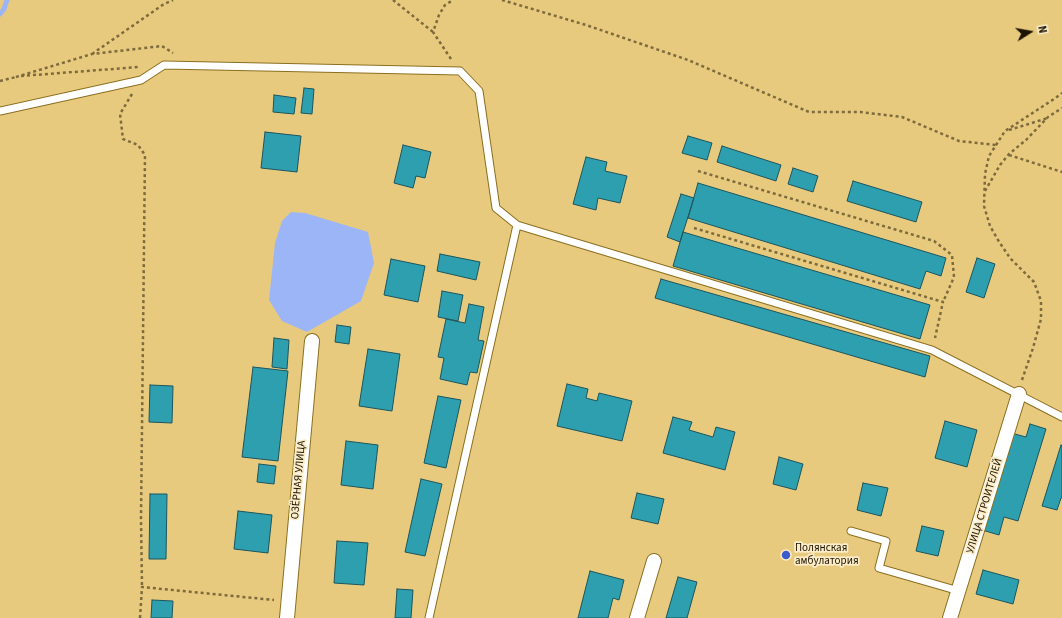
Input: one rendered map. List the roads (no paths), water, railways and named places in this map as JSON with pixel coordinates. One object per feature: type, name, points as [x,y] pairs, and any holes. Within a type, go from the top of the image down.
[{"type":"street","name":"ОЗЁРНАЯ УЛИЦА","points":[[287,618],[312,341]]},
{"type":"street","name":"УЛИЦА СТРОИТЕЛЕЙ","points":[[950,618],[1019,394]]},
{"type":"street","points":[[637,618],[654,561]]},
{"type":"lane","points":[[0,111],[141,80],[164,64],[460,71],[479,91],[496,208],[517,225],[932,350],[1062,417]]},
{"type":"lane","points":[[429,618],[517,225]]},
{"type":"lane","points":[[851,531],[886,541],[879,568],[958,591]]},
{"type":"water","points":[[291,212],[305,213],[368,232],[374,263],[361,301],[307,332],[282,321],[269,300],[275,243],[282,221]]},
{"type":"waterway","points":[[0,14],[4,9],[7,0]]},
{"type":"place","name":"Полянская амбулатория","points":[[786,555]]}]
